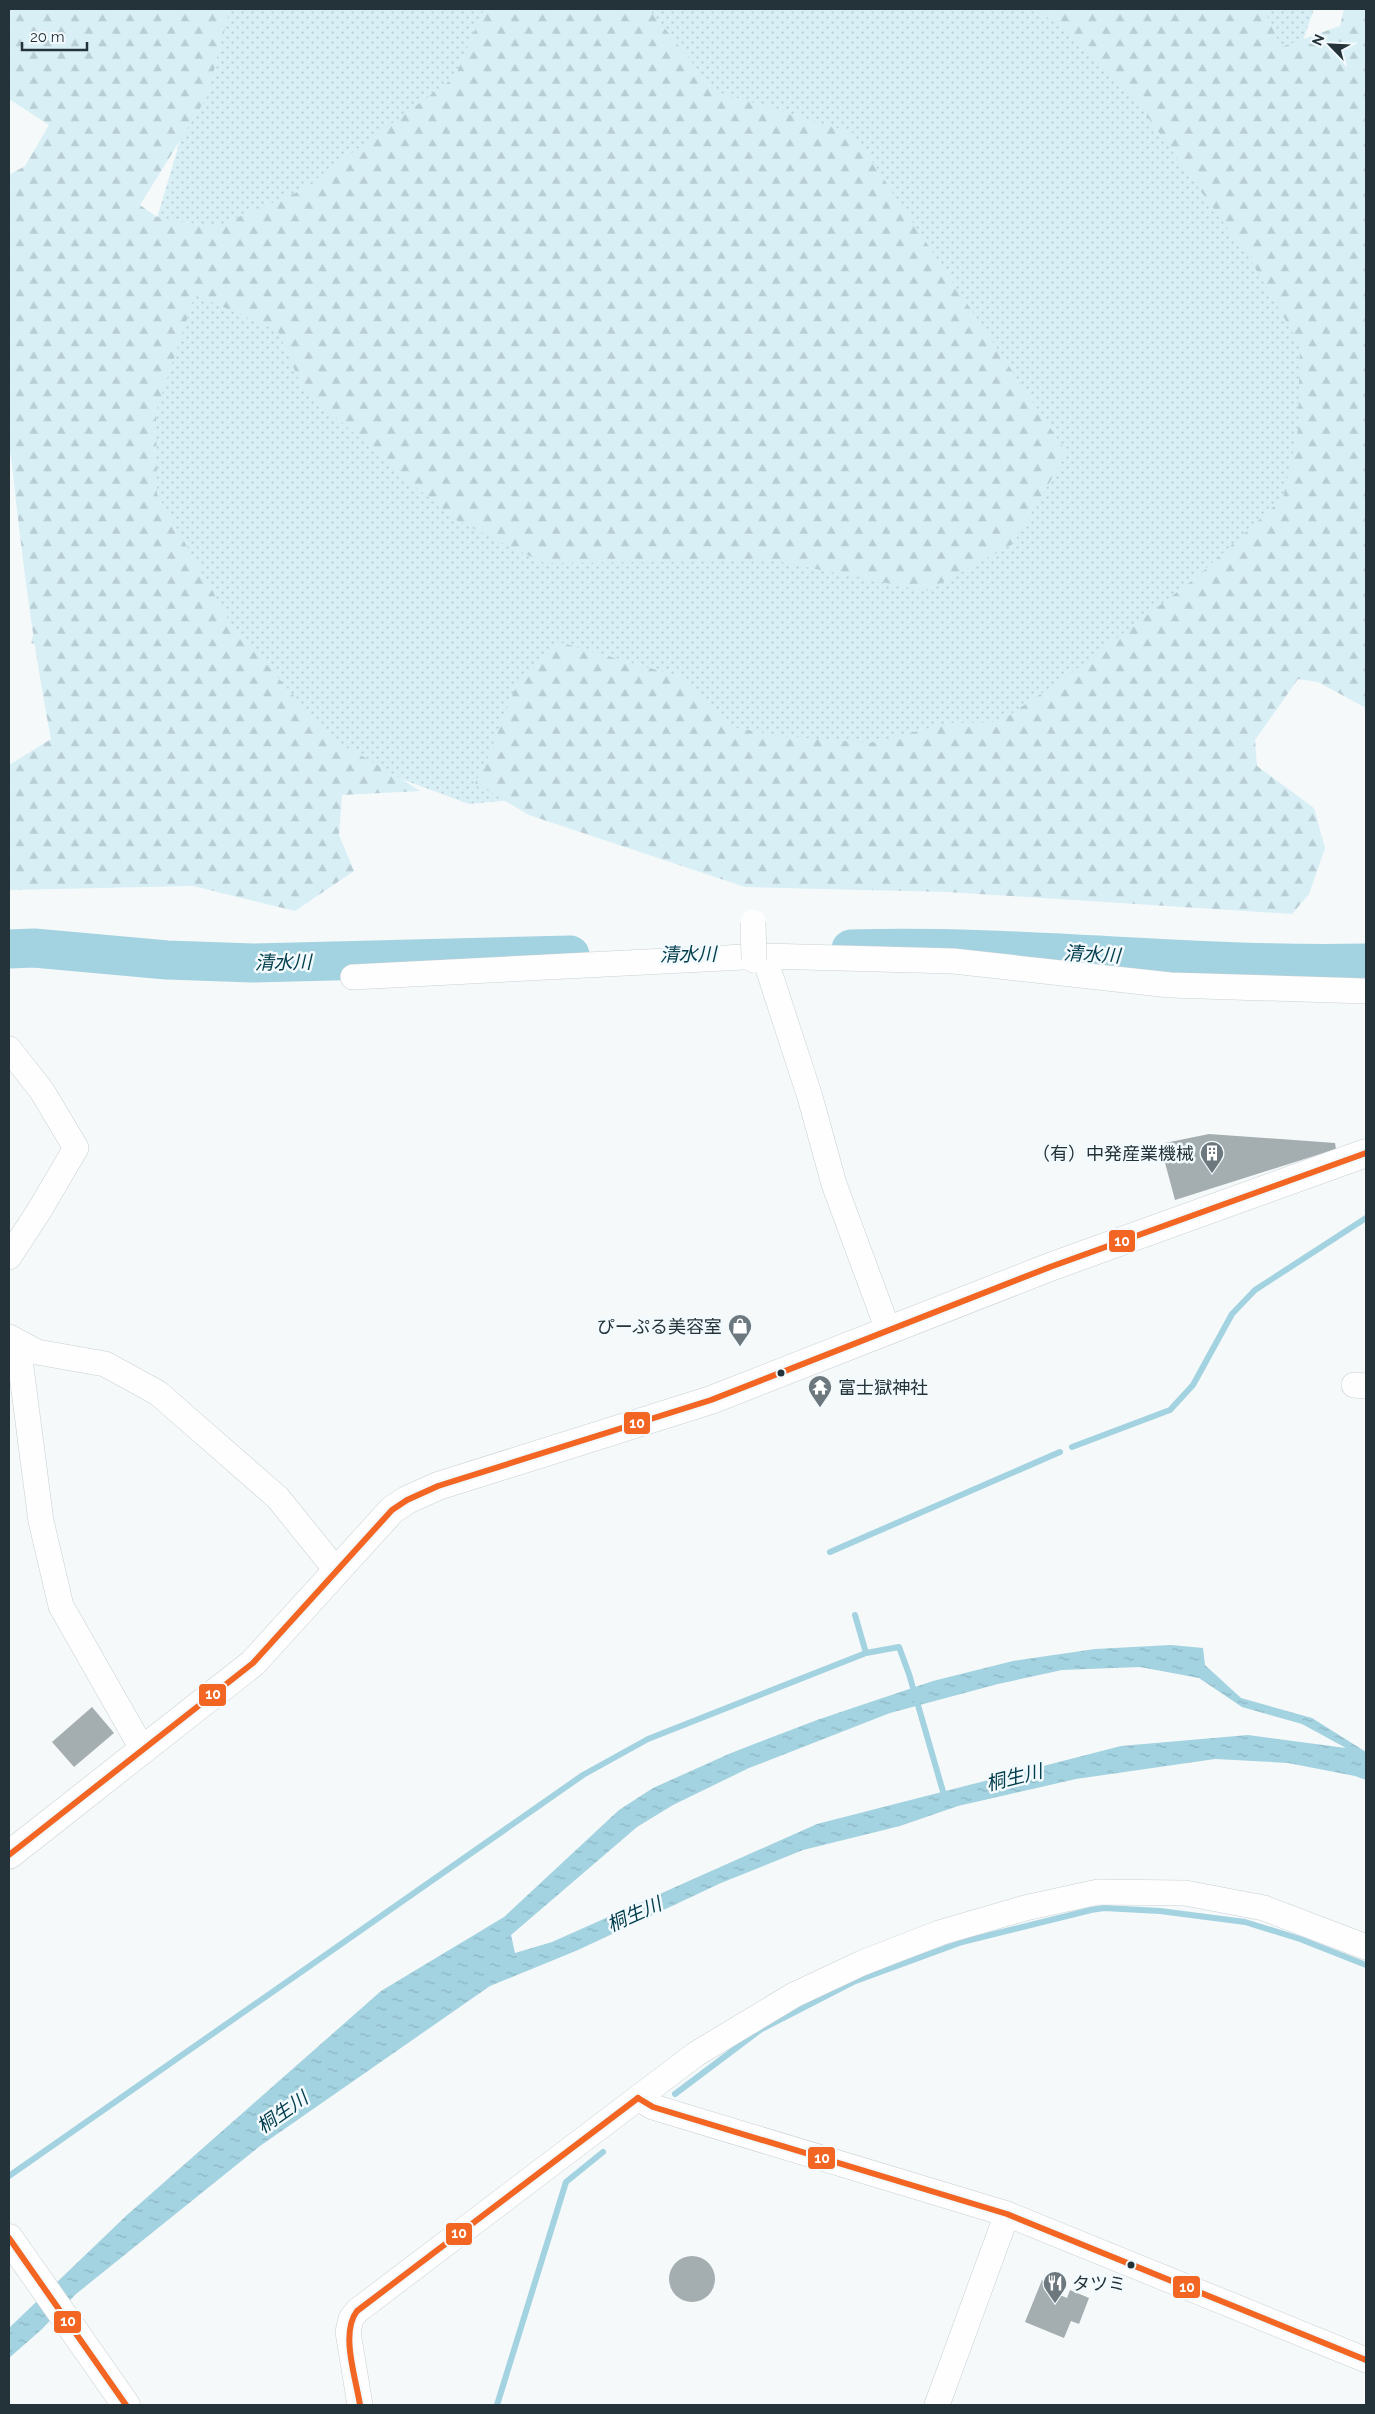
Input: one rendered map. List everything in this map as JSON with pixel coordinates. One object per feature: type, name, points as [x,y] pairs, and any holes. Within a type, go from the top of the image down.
[{"type":"main road","points":[[9,1855],[253,1663],[392,1510],[418,1494],[456,1480],[711,1400],[1050,1266],[1366,1153]]},
{"type":"main road","points":[[9,2238],[126,2405]]},
{"type":"street","points":[[753,922],[759,958],[810,1097],[834,1184],[888,1330]]},
{"type":"street","points":[[353,977],[759,958],[953,961],[1170,985],[1366,990]]},
{"type":"street","points":[[9,1049],[42,1090],[76,1148],[39,1211],[9,1256]]},
{"type":"street","points":[[9,1339],[37,1352],[105,1364],[158,1393],[278,1498],[336,1570]]},
{"type":"street","points":[[9,1339],[20,1360],[41,1521],[61,1606],[143,1750]]},
{"type":"street","points":[[360,2405],[348,2332],[351,2319],[357,2312],[696,2054],[794,1994],[828,1978],[948,1930],[1024,1908],[1098,1892],[1185,1893],[1223,1899],[1264,1908],[1366,1947]]},
{"type":"street","points":[[638,2098],[653,2108],[1007,2214],[1366,2360]]},
{"type":"street","points":[[937,2405],[1007,2214]]},
{"type":"green space","points":[[9,9],[230,9],[207,97],[140,205],[157,217],[215,227],[300,191],[455,77],[484,9],[649,9],[715,91],[853,133],[1067,453],[1013,544],[926,591],[776,561],[544,563],[456,520],[400,474],[302,387],[278,331],[195,295],[156,412],[157,494],[230,622],[331,739],[420,791],[342,795],[339,835],[354,871],[295,911],[193,886],[9,890],[9,765],[51,739],[33,633],[11,455],[9,454],[9,175],[25,166],[49,125],[9,99]]},
{"type":"green space","points":[[219,9],[1314,9],[1279,109],[1366,382],[1269,543],[1008,767],[757,777],[469,804],[31,643]]},
{"type":"green space","points":[[1036,9],[1266,9],[1266,14],[1281,47],[1340,26],[1344,9],[1366,9],[1366,708],[1318,682],[1298,679],[1255,740],[1257,766],[1314,808],[1325,848],[1309,894],[1292,914],[948,892],[745,887],[529,815],[475,783],[486,762],[518,681],[559,642],[681,677],[728,726],[780,736],[873,743],[948,723],[999,722],[1066,677],[1198,576],[1283,498],[1298,430],[1300,345],[1251,261],[1142,109],[1078,40]]},
{"type":"water","name":"桐生川","points":[[1171,1645],[1203,1648],[1205,1665],[1241,1698],[1312,1718],[1366,1752],[1366,1780],[1355,1776],[1288,1763],[1215,1759],[1076,1779],[958,1806],[900,1826],[803,1850],[721,1883],[578,1950],[490,1986],[260,2146],[76,2294],[41,2330],[9,2358],[9,2328],[127,2215],[381,1991],[504,1917],[619,1810],[653,1788],[731,1753],[817,1720],[933,1681],[1013,1661],[1095,1649]],"holes":[[[1140,1667],[1199,1678],[1242,1707],[1302,1724],[1346,1748],[1248,1735],[1121,1746],[817,1824],[552,1942],[515,1953],[511,1935],[637,1827],[673,1805],[749,1768],[890,1713],[998,1684],[1062,1670]]]},
{"type":"building","name":"（有）中発産業機械","points":[[1209,1134],[1335,1143],[1336,1149],[1175,1200],[1160,1144]]},
{"type":"building","points":[[92,1707],[114,1733],[74,1767],[52,1742]]},
{"type":"building","points":[[692,2256],[705,2260],[711,2266],[715,2279],[711,2292],[705,2298],[692,2302],[679,2298],[673,2292],[669,2279],[673,2266],[679,2260]]},
{"type":"building","points":[[1042,2280],[1053,2284],[1050,2291],[1067,2298],[1070,2290],[1089,2298],[1079,2324],[1071,2321],[1064,2338],[1025,2322]]},
{"type":"waterway","name":"清水川","points":[[9,949],[34,948],[167,960],[253,963],[570,955]]},
{"type":"waterway","name":"清水川","points":[[851,949],[915,948],[1044,952],[1237,962],[1366,963]]},
{"type":"waterway","points":[[1072,1447],[1170,1410],[1193,1385],[1232,1314],[1255,1290],[1366,1218]]},
{"type":"waterway","points":[[830,1552],[1060,1452]]},
{"type":"waterway","points":[[9,2176],[583,1775],[648,1739],[866,1653],[855,1615]]},
{"type":"waterway","points":[[866,1653],[899,1647],[909,1674],[944,1795]]},
{"type":"waterway","points":[[675,2094],[760,2030],[853,1982],[962,1942],[1091,1910],[1104,1908],[1160,1911],[1245,1922],[1300,1939],[1366,1965]]},
{"type":"waterway","points":[[497,2405],[566,2182],[603,2152]]},
{"type":"transit line","name":"10","points":[[9,1855],[253,1663],[392,1510],[407,1500],[438,1486],[711,1400],[1050,1267],[1366,1153]]},
{"type":"transit line","name":"10","points":[[638,2098],[653,2107],[1007,2214],[1366,2360]]},
{"type":"transit line","name":"10","points":[[360,2405],[349,2343],[352,2320],[357,2311],[638,2098]]},
{"type":"transit line","name":"10","points":[[9,2238],[126,2405]]},
{"type":"place","name":"（有）中発産業機械","points":[[1212,1174]]},
{"type":"place","name":"ぴーぷる美容室","points":[[740,1347]]},
{"type":"place","name":"富士獄神社","points":[[820,1408]]},
{"type":"place","name":"タツミ","points":[[1055,2304]]}]
